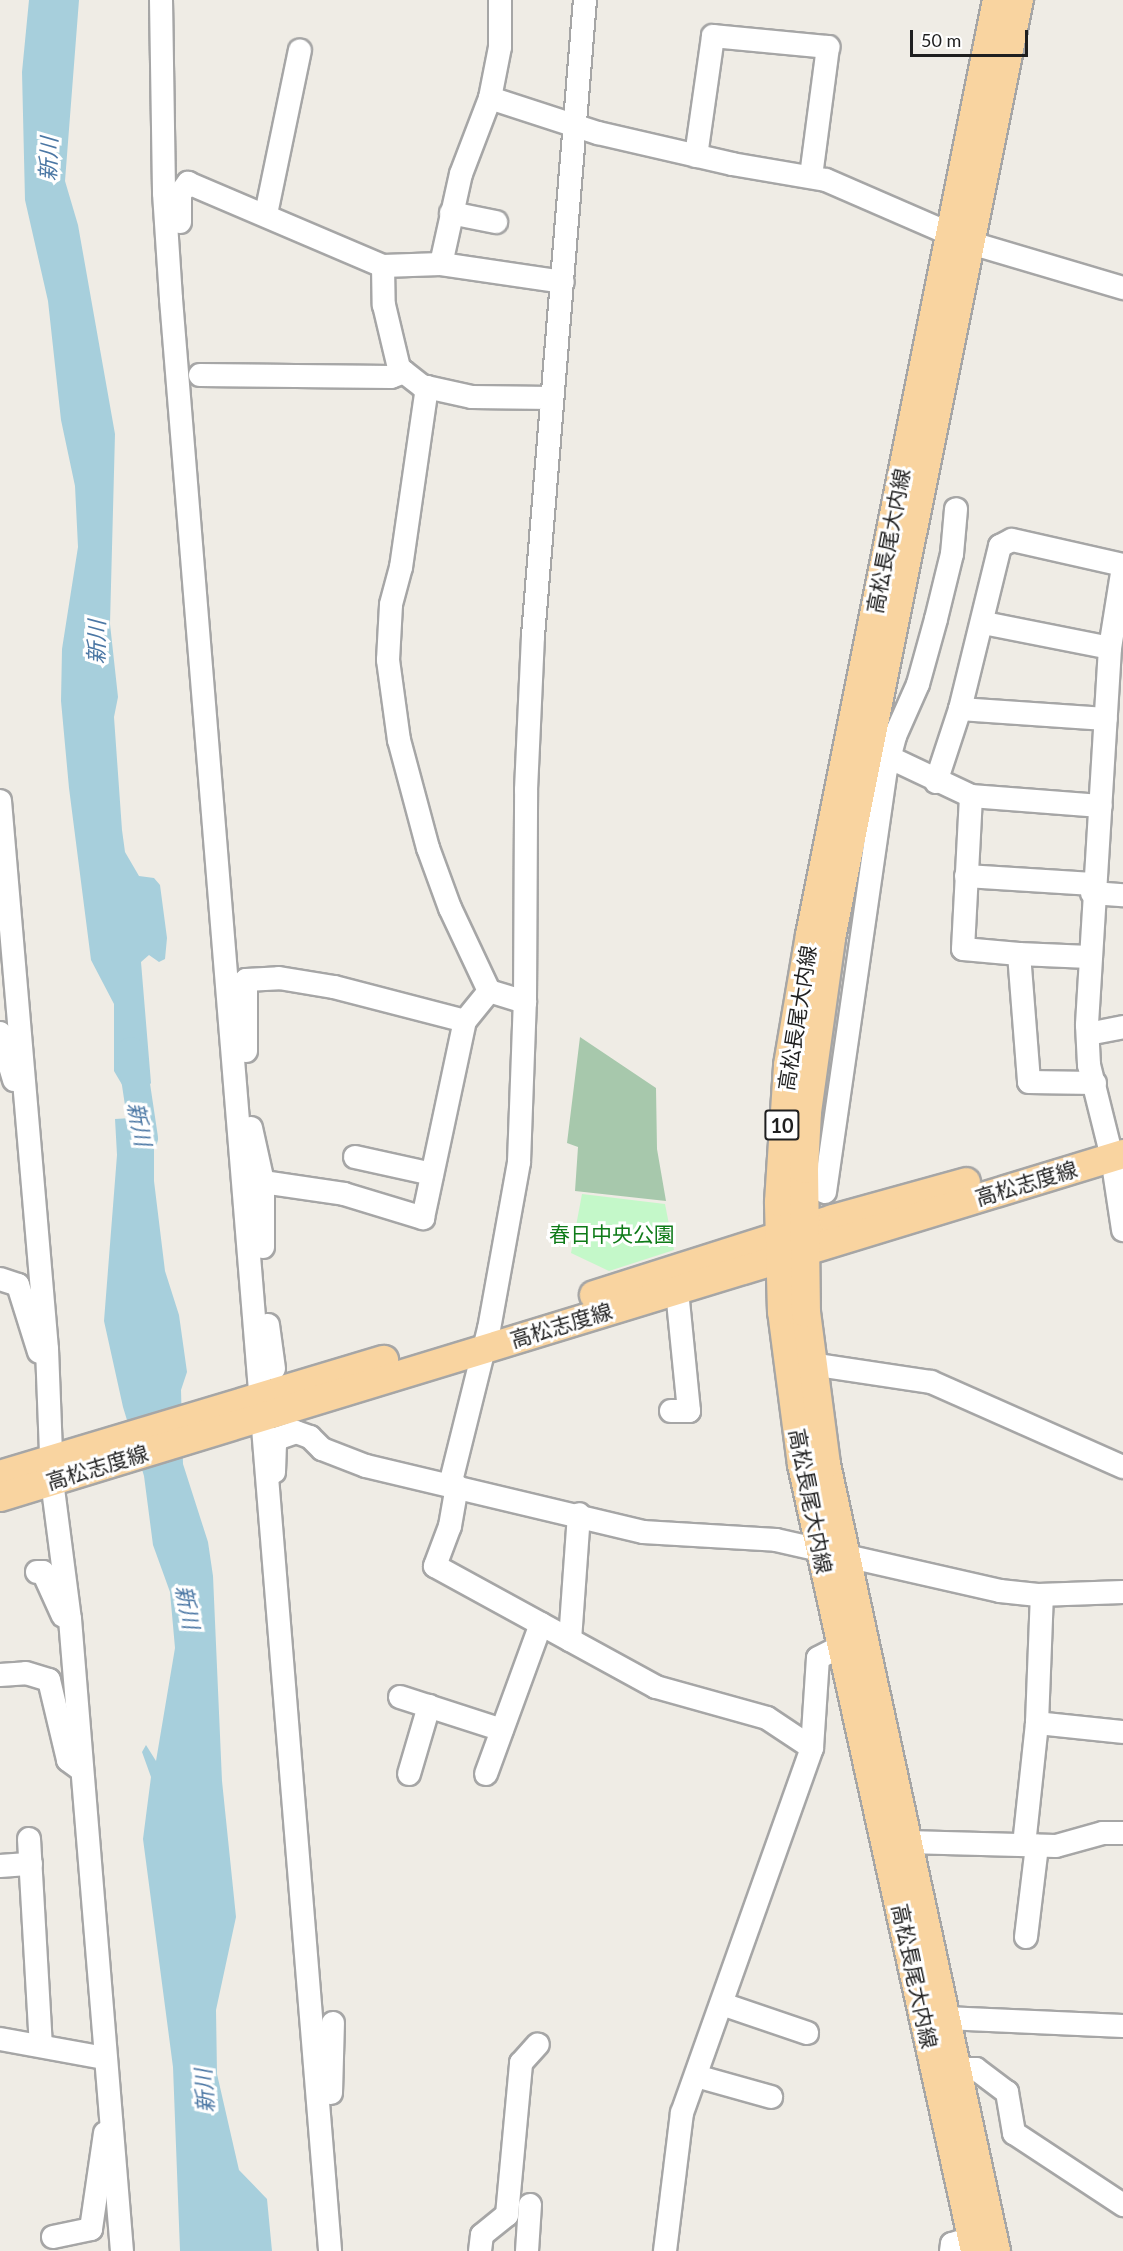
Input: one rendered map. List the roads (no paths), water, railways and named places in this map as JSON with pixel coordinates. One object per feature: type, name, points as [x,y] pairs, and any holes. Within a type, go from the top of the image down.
[{"type":"main road","name":"高松長尾大内線","points":[[974,2248],[842,1646],[811,1364],[792,1244],[782,1127],[788,1065],[868,749],[960,239],[997,0]]},
{"type":"main road","name":"高松長尾大内線","points":[[960,239],[1019,0]]},
{"type":"main road","name":"高松志度線","points":[[0,1475],[60,1468],[264,1417],[487,1339],[1117,1146]]},
{"type":"main road","name":"高松長尾大内線","points":[[792,1244],[792,1401],[907,1842],[956,2069],[974,2248]]},
{"type":"main road","name":"高松志度線","points":[[487,1339],[677,1291],[792,1244]]},
{"type":"main road","name":"高松志度線","points":[[0,1497],[60,1468]]},
{"type":"street","points":[[161,0],[171,299],[257,1281],[271,1533],[330,2251]]},
{"type":"street","points":[[441,264],[461,174],[490,98],[501,46],[501,0]]},
{"type":"street","points":[[585,0],[578,124],[552,398],[526,790],[525,1002],[519,1162],[487,1339],[453,1485],[450,1526],[435,1566],[656,1687],[767,1718],[812,1748]]},
{"type":"street","points":[[696,156],[713,36],[828,47],[811,176]]},
{"type":"street","points":[[266,214],[300,50]]},
{"type":"street","points":[[163,79],[174,92],[176,165],[188,183],[266,214],[383,266],[441,264],[563,282]]},
{"type":"street","points":[[490,98],[578,124],[598,133],[696,156],[811,176],[960,239],[1123,288]]},
{"type":"street","points":[[171,299],[182,290],[180,194],[188,183]]},
{"type":"street","points":[[451,213],[496,222]]},
{"type":"street","points":[[383,266],[384,305],[399,368],[404,372],[427,387],[472,397],[552,398]]},
{"type":"street","points":[[200,375],[391,377],[404,372]]},
{"type":"street","points":[[427,387],[401,567],[391,605],[388,660],[399,741],[428,848],[450,908],[489,991],[525,1002]]},
{"type":"street","points":[[825,1192],[868,749],[918,684],[952,554],[956,509]]},
{"type":"street","points":[[936,782],[960,709],[984,623],[1000,546],[1012,540],[1123,566],[1110,648],[1111,724],[1093,888],[1088,1034],[1095,1083],[1117,1146],[1123,1230]]},
{"type":"street","points":[[984,623],[1110,648]]},
{"type":"street","points":[[960,709],[1111,724]]},
{"type":"street","points":[[868,749],[971,796],[1101,806]]},
{"type":"street","points":[[971,796],[963,949],[1089,957]]},
{"type":"street","points":[[0,801],[48,1369],[60,1468],[70,1619],[122,2251]]},
{"type":"street","points":[[966,876],[1093,888],[1123,895]]},
{"type":"street","points":[[1019,954],[1029,1082],[1095,1083]]},
{"type":"street","points":[[274,1369],[257,1281],[263,1182],[246,1104],[246,980],[279,978],[334,987],[465,1021]]},
{"type":"street","points":[[263,1182],[344,1194],[423,1218],[465,1021],[489,991]]},
{"type":"street","points":[[1088,1034],[1123,1027]]},
{"type":"street","points":[[0,1033],[20,1101],[26,1105]]},
{"type":"street","points":[[355,1157],[432,1174]]},
{"type":"street","points":[[0,1279],[18,1285],[35,1345],[48,1369]]},
{"type":"street","points":[[671,1411],[689,1410],[677,1291]]},
{"type":"street","points":[[811,1364],[931,1382],[1123,1467]]},
{"type":"street","points":[[264,1417],[303,1433],[322,1449],[366,1466],[579,1514],[643,1532],[729,1535],[831,1551],[1000,1591],[1042,1595],[1123,1592]]},
{"type":"street","points":[[570,1640],[579,1514]]},
{"type":"street","points":[[37,1572],[43,1572],[60,1614],[70,1619]]},
{"type":"street","points":[[1026,1937],[1038,1724],[1042,1595]]},
{"type":"street","points":[[486,1774],[541,1624]]},
{"type":"street","points":[[665,2251],[682,2114],[812,1748],[818,1658],[842,1646]]},
{"type":"street","points":[[0,1675],[26,1673],[50,1680],[68,1760],[82,1770]]},
{"type":"street","points":[[400,1697],[502,1730]]},
{"type":"street","points":[[409,1774],[429,1706]]},
{"type":"street","points":[[1038,1724],[1123,1732]]},
{"type":"street","points":[[907,1842],[1056,1846],[1103,1833],[1123,1833]]},
{"type":"street","points":[[29,1839],[41,2046]]},
{"type":"street","points":[[0,1866],[31,1864]]},
{"type":"street","points":[[722,2004],[807,2033]]},
{"type":"street","points":[[945,2018],[1123,2026]]},
{"type":"street","points":[[322,2155],[332,2135],[333,2023]]},
{"type":"street","points":[[0,2039],[105,2058]]},
{"type":"street","points":[[480,2251],[482,2235],[507,2215],[520,2063],[538,2044]]},
{"type":"street","points":[[956,2069],[976,2069],[1007,2092],[1014,2133],[1123,2205]]},
{"type":"street","points":[[696,2076],[771,2097]]},
{"type":"street","points":[[53,2237],[91,2229],[102,2137],[111,2125]]},
{"type":"street","points":[[527,2251],[530,2205]]},
{"type":"water","points":[[29,0],[79,0],[65,181],[78,225],[115,434],[110,624],[118,697],[114,717],[122,830],[125,852],[139,876],[154,878],[160,885],[167,938],[165,959],[159,962],[149,955],[141,962],[151,1083],[147,1088],[124,1088],[114,1071],[114,1004],[91,960],[69,788],[61,701],[62,649],[78,547],[75,486],[61,420],[48,301],[25,200],[22,72]]},
{"type":"water","points":[[131,1101],[144,1101],[144,1116],[154,1116],[154,1181],[165,1271],[179,1315],[187,1372],[181,1390],[183,1464],[208,1542],[213,1576],[222,1781],[236,1917],[216,2010],[217,2074],[239,2170],[267,2199],[272,2251],[180,2251],[173,2067],[143,1839],[151,1777],[142,1752],[146,1745],[156,1761],[175,1648],[170,1592],[153,1545],[144,1476],[123,1407],[104,1321],[117,1155],[115,1119],[131,1118]]},
{"type":"waterway","name":"新川","points":[[131,1051],[144,1138]]},
{"type":"park label","name":"春日中央公園","points":[[612,1234]]}]
